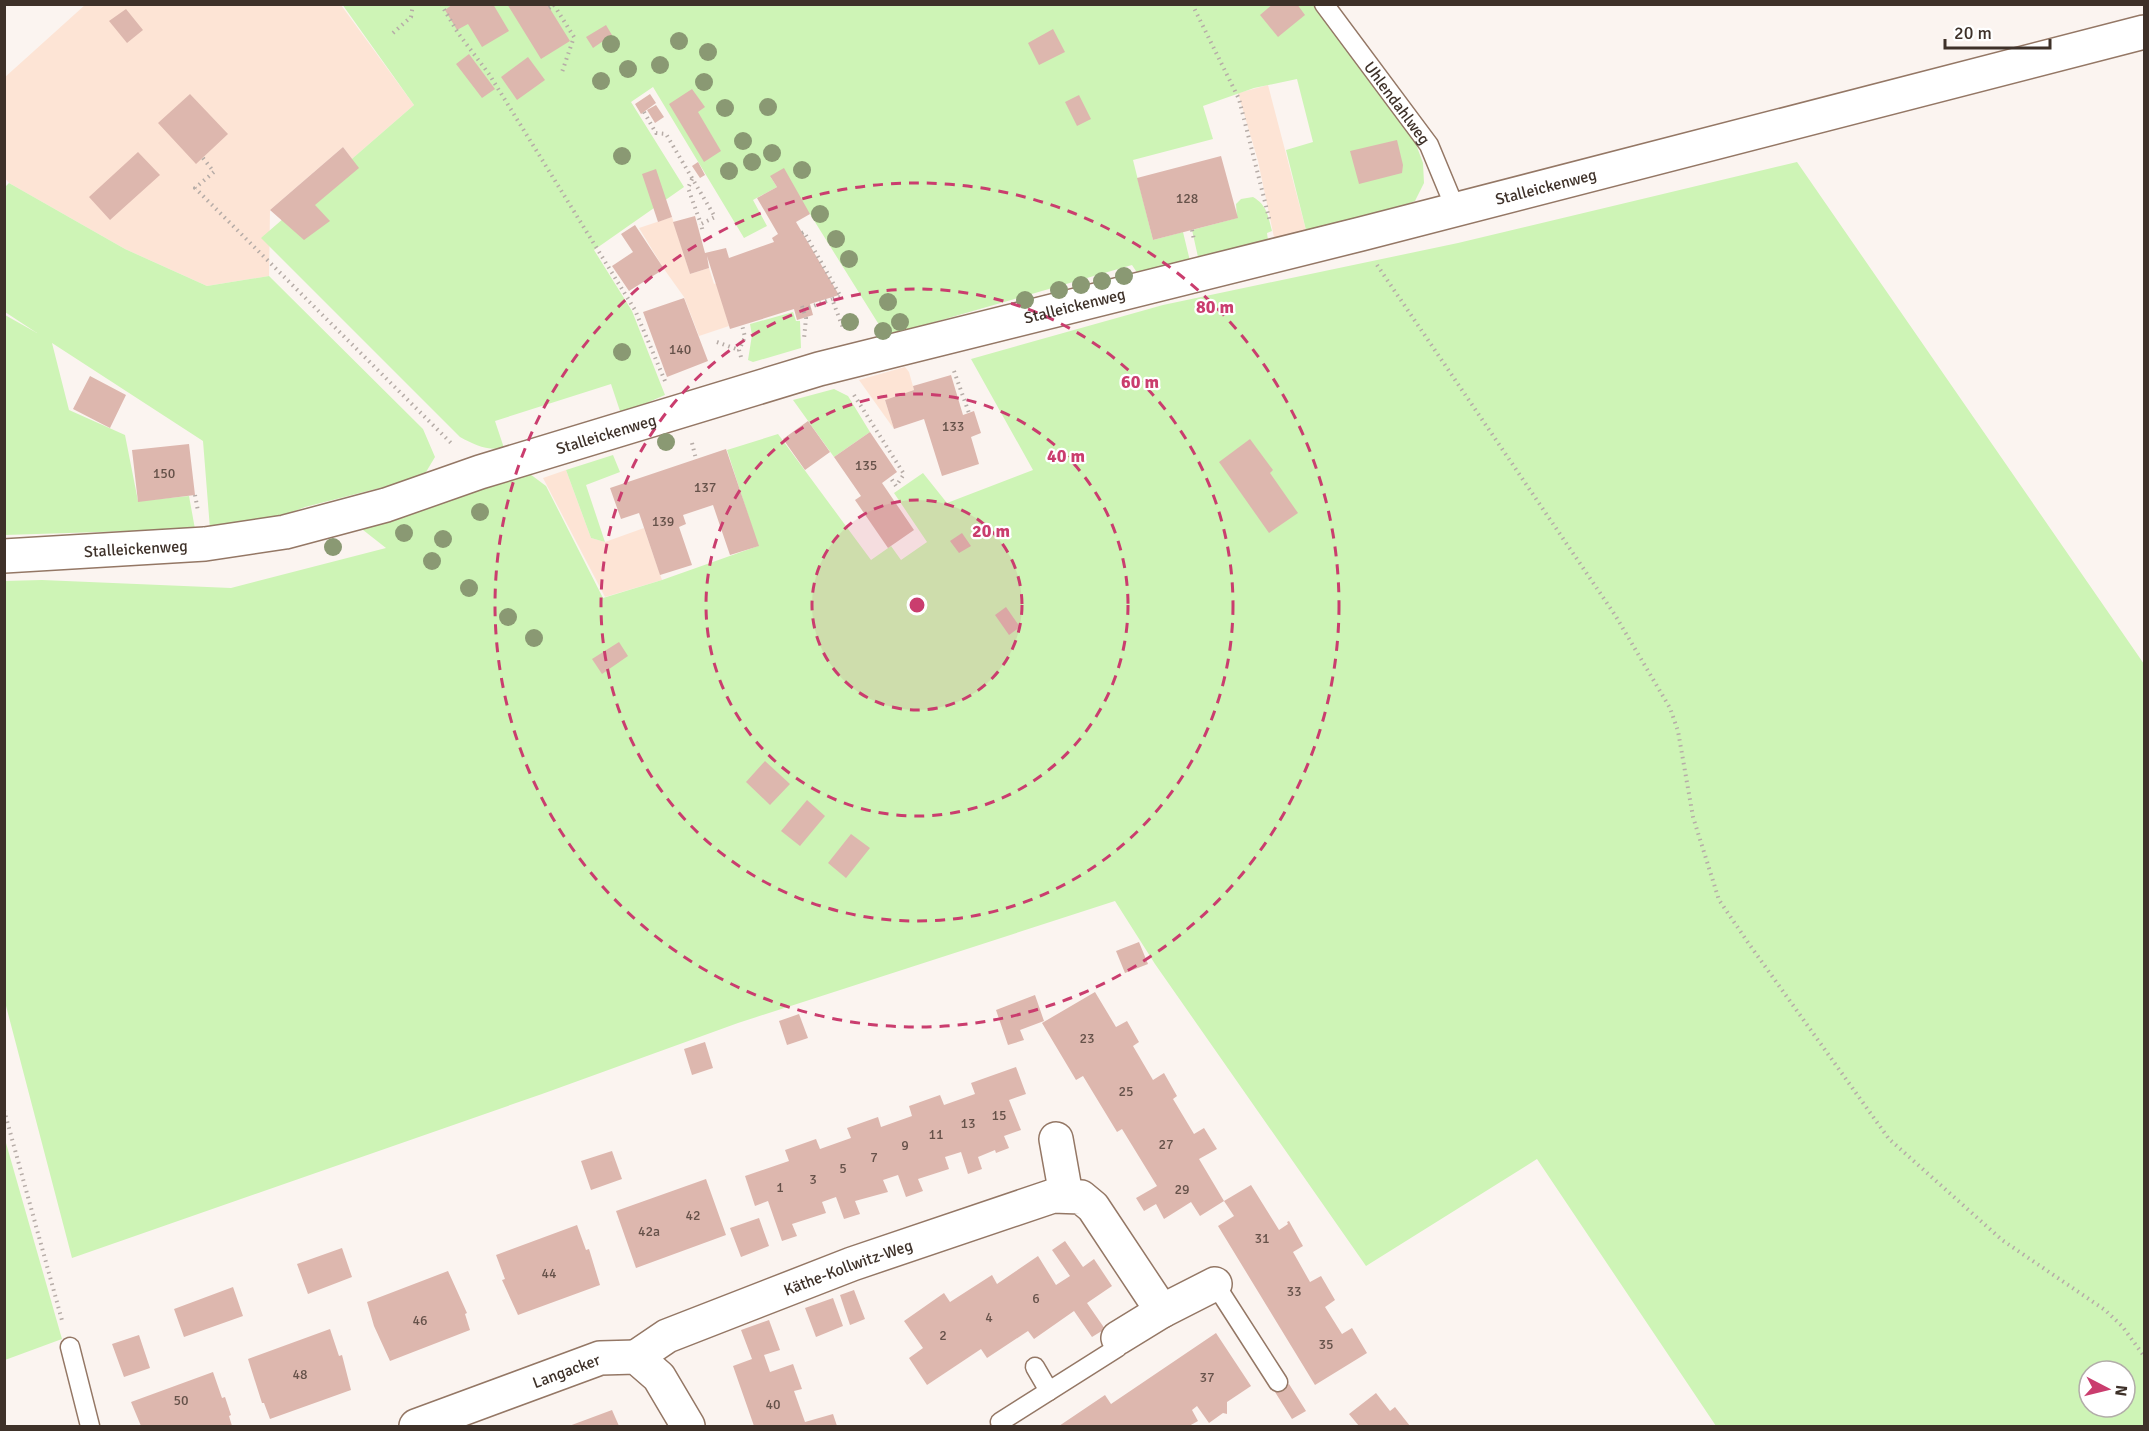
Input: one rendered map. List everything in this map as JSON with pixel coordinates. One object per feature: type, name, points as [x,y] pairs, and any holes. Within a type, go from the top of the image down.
[{"type":"street","name":"Stalleickenweg","points":[[4,555],[205,544],[285,532],[386,505],[480,472],[843,363],[1456,210],[2145,32]]},
{"type":"street","points":[[1056,1139],[1066,1196],[1081,1197],[1093,1207],[1162,1311]]},
{"type":"street","name":"Käthe-Kollwitz-Weg","points":[[636,1357],[667,1336],[852,1264],[1053,1196],[1066,1196]]},
{"type":"street","points":[[1118,1338],[1162,1311],[1215,1284]]},
{"type":"street","points":[[636,1357],[660,1377],[688,1426]]},
{"type":"street","name":"Langacker","points":[[416,1426],[600,1358],[636,1357]]},
{"type":"lane","name":"Uhlendahlweg","points":[[1323,4],[1429,145],[1456,210]]},
{"type":"lane","points":[[1215,1284],[1278,1382]]},
{"type":"lane","points":[[1000,1422],[1117,1348],[1118,1338]]},
{"type":"lane","points":[[70,1347],[90,1426]]},
{"type":"lane","points":[[1035,1367],[1049,1390]]},
{"type":"path","points":[[393,33],[411,17],[413,4]]},
{"type":"path","points":[[441,4],[458,33],[489,74],[635,310],[678,412]]},
{"type":"path","points":[[1192,4],[1239,99],[1278,255]]},
{"type":"path","points":[[549,8],[554,5],[574,37],[561,75]]},
{"type":"path","points":[[644,112],[656,134],[666,134],[715,217],[701,224]]},
{"type":"path","points":[[202,158],[214,172],[195,188],[480,472]]},
{"type":"path","points":[[692,178],[688,188],[703,232]]},
{"type":"path","points":[[802,233],[840,297],[803,310]]},
{"type":"path","points":[[1357,235],[1615,615],[1670,708],[1678,731],[1693,817],[1719,900],[1749,944],[1889,1139],[2002,1240],[2105,1310],[2122,1326],[2145,1356]]},
{"type":"path","points":[[832,299],[843,363],[837,370],[904,474],[896,486],[890,477]]},
{"type":"path","points":[[943,339],[969,412]]},
{"type":"path","points":[[717,342],[740,350]]},
{"type":"path","points":[[4,1110],[70,1347]]},
{"type":"shaded area","points":[[85,5],[341,5],[414,105],[352,159],[343,147],[270,210],[269,276],[207,286],[125,249],[9,183],[4,177],[4,78]]},
{"type":"shaded area","points":[[1268,85],[1307,234],[1275,242],[1258,161],[1238,93]]},
{"type":"shaded area","points":[[672,217],[690,274],[709,268],[714,284],[717,283],[729,326],[699,336],[684,297],[639,228]]},
{"type":"shaded area","points":[[905,367],[909,372],[914,390],[885,400],[894,429],[859,380]]},
{"type":"shaded area","points":[[566,470],[591,538],[605,542],[644,528],[662,580],[605,597],[543,478]]},
{"type":"green space","points":[[342,4],[1316,5],[1414,139],[1423,163],[1424,183],[1415,201],[1377,215],[1307,234],[1286,150],[1313,142],[1297,79],[1254,88],[1203,106],[1213,139],[1133,160],[1153,240],[1183,232],[1190,261],[1138,274],[1132,265],[886,336],[810,214],[770,176],[777,187],[753,200],[767,226],[744,238],[653,87],[631,102],[684,187],[594,250],[632,311],[665,395],[621,414],[611,384],[495,421],[504,448],[486,448],[460,437],[261,238],[414,105]]},
{"type":"green space","points":[[1797,162],[2144,664],[2144,1426],[1716,1426],[1537,1159],[1366,1266],[1155,964],[1115,901],[738,1023],[72,1258],[5,1002],[4,581],[42,580],[231,588],[386,548],[358,526],[526,471],[546,486],[603,598],[758,546],[727,450],[778,434],[871,560],[891,546],[901,560],[927,542],[894,493],[923,473],[947,503],[1033,470],[971,359],[1163,305],[1458,243]]},
{"type":"green space","points":[[9,183],[125,249],[207,286],[269,276],[423,429],[435,457],[423,477],[305,507],[277,518],[210,529],[203,441],[52,343],[69,410],[125,435],[138,501],[189,496],[195,529],[5,535],[5,315],[37,333],[5,312],[4,188]]},
{"type":"green space","points":[[1253,197],[1264,207],[1268,216],[1272,231],[1267,233],[1268,240],[1198,257],[1192,230],[1237,218],[1236,204],[1241,199]]},
{"type":"green space","points":[[793,312],[796,321],[800,321],[801,348],[753,362],[748,360],[752,335],[750,324]]},
{"type":"green space","points":[[834,389],[848,396],[870,432],[834,457],[793,400]]},
{"type":"green space","points":[[613,455],[620,472],[586,485],[605,542],[591,538],[566,470]]},
{"type":"green space","points":[[4,1136],[62,1339],[5,1360],[4,1360]]},
{"type":"building","points":[[453,4],[493,4],[509,31],[482,47],[468,24],[457,30],[445,10]]},
{"type":"building","points":[[507,4],[547,4],[570,41],[541,59]]},
{"type":"building","points":[[1273,4],[1297,4],[1305,15],[1278,37],[1260,15]]},
{"type":"building","points":[[126,9],[143,30],[127,43],[109,21]]},
{"type":"building","points":[[606,25],[612,35],[593,48],[586,37]]},
{"type":"building","points":[[1053,29],[1065,52],[1039,65],[1028,43]]},
{"type":"building","points":[[469,54],[495,89],[482,98],[456,64]]},
{"type":"building","points":[[528,57],[545,80],[517,100],[501,77]]},
{"type":"building","points":[[692,89],[705,107],[698,112],[721,151],[704,162],[669,104]]},
{"type":"building","points":[[190,94],[228,134],[196,164],[158,123]]},
{"type":"building","points":[[650,94],[656,103],[641,114],[635,104]]},
{"type":"building","points":[[1079,95],[1091,119],[1077,126],[1065,102]]},
{"type":"building","points":[[656,105],[664,117],[655,123],[647,110]]},
{"type":"building","points":[[1397,140],[1403,165],[1402,173],[1359,184],[1350,151]]},
{"type":"building","points":[[343,147],[359,168],[315,205],[330,221],[304,240],[270,210]]},
{"type":"building","points":[[138,152],[160,175],[110,220],[89,197]]},
{"type":"building","points":[[1221,156],[1238,218],[1153,240],[1137,178]]},
{"type":"building","points":[[698,162],[705,175],[700,178],[692,166]]},
{"type":"building","points":[[784,168],[810,214],[796,222],[839,295],[810,304],[813,315],[797,320],[794,309],[730,329],[707,256],[709,268],[690,274],[673,222],[695,216],[705,253],[726,248],[729,258],[774,242],[772,238],[778,234],[757,198],[777,187],[770,176]]},
{"type":"building","points":[[656,169],[672,217],[658,222],[642,174]]},
{"type":"building","points":[[635,225],[664,269],[629,291],[612,266],[633,252],[621,234]]},
{"type":"building","points":[[684,298],[708,361],[667,377],[643,312]]},
{"type":"building","points":[[951,375],[963,415],[974,411],[981,433],[971,437],[979,464],[942,476],[924,419],[894,429],[885,400],[914,390],[913,386]]},
{"type":"building","points":[[90,376],[126,395],[110,428],[73,409]]},
{"type":"building","points":[[808,421],[830,452],[805,470],[783,439]]},
{"type":"building","points":[[870,432],[897,472],[882,483],[914,530],[888,548],[855,500],[861,496],[834,457]]},
{"type":"building","points":[[1250,439],[1273,470],[1270,473],[1298,513],[1269,533],[1219,462]]},
{"type":"building","points":[[189,444],[195,495],[138,502],[132,450]]},
{"type":"building","points":[[726,449],[759,546],[730,555],[713,505],[683,515],[686,524],[679,527],[692,565],[660,575],[639,513],[621,519],[610,488]]},
{"type":"building","points":[[962,533],[971,546],[959,553],[950,541]]},
{"type":"building","points":[[1006,607],[1020,627],[1009,635],[995,615]]},
{"type":"building","points":[[619,642],[628,656],[602,674],[592,659]]},
{"type":"building","points":[[765,761],[790,784],[770,805],[746,782]]},
{"type":"building","points":[[807,800],[825,816],[800,846],[781,831]]},
{"type":"building","points":[[851,834],[870,848],[846,878],[828,863]]},
{"type":"building","points":[[1139,942],[1148,964],[1125,973],[1116,951]]},
{"type":"building","points":[[1095,992],[1116,1027],[1127,1021],[1139,1042],[1133,1046],[1153,1080],[1164,1073],[1177,1096],[1173,1099],[1194,1134],[1204,1128],[1217,1149],[1199,1159],[1224,1201],[1200,1216],[1191,1202],[1164,1219],[1156,1204],[1144,1211],[1136,1198],[1157,1186],[1122,1129],[1117,1132],[1083,1076],[1076,1080],[1042,1023]]},
{"type":"building","points":[[1035,995],[1044,1021],[1020,1030],[1024,1040],[1008,1045],[996,1010]]},
{"type":"building","points":[[799,1014],[808,1038],[787,1045],[779,1021]]},
{"type":"building","points":[[705,1042],[713,1068],[692,1075],[684,1049]]},
{"type":"building","points":[[1016,1067],[1026,1094],[1009,1100],[1021,1130],[1004,1136],[1009,1148],[996,1153],[995,1150],[978,1157],[982,1169],[968,1174],[961,1152],[945,1157],[949,1169],[918,1179],[923,1191],[906,1197],[898,1175],[883,1180],[888,1192],[855,1201],[860,1214],[844,1219],[836,1197],[822,1202],[826,1213],[792,1224],[797,1236],[782,1241],[768,1201],[755,1206],[745,1176],[789,1161],[785,1150],[816,1139],[820,1149],[851,1138],[847,1128],[878,1117],[881,1127],[912,1116],[909,1106],[940,1095],[944,1105],[975,1094],[971,1083]]},
{"type":"building","points":[[612,1151],[622,1179],[591,1190],[581,1161]]},
{"type":"building","points":[[706,1179],[726,1235],[636,1268],[616,1211]]},
{"type":"building","points":[[1251,1185],[1279,1230],[1289,1221],[1303,1246],[1293,1252],[1310,1282],[1321,1276],[1335,1300],[1325,1307],[1342,1334],[1352,1328],[1367,1353],[1315,1385],[1218,1226],[1234,1216],[1224,1201]]},
{"type":"building","points":[[759,1218],[769,1246],[741,1257],[730,1228]]},
{"type":"building","points":[[577,1225],[586,1250],[589,1249],[600,1285],[518,1315],[502,1280],[505,1279],[496,1255]]},
{"type":"building","points":[[1065,1241],[1083,1267],[1094,1259],[1112,1286],[1087,1303],[1105,1329],[1092,1337],[1074,1311],[1034,1339],[1028,1331],[987,1358],[981,1349],[927,1385],[909,1358],[923,1348],[904,1321],[944,1293],[950,1302],[992,1275],[997,1284],[1038,1256],[1056,1285],[1070,1276],[1052,1250]]},
{"type":"building","points":[[342,1248],[352,1277],[308,1294],[297,1264]]},
{"type":"building","points":[[448,1271],[467,1313],[465,1314],[470,1330],[390,1361],[374,1326],[367,1302]]},
{"type":"building","points":[[233,1287],[243,1316],[184,1337],[174,1309]]},
{"type":"building","points":[[854,1290],[865,1319],[850,1325],[840,1295]]},
{"type":"building","points":[[833,1298],[843,1326],[816,1337],[805,1308]]},
{"type":"building","points":[[769,1320],[780,1350],[764,1355],[770,1372],[793,1364],[802,1389],[794,1391],[805,1422],[833,1414],[837,1426],[754,1426],[733,1366],[752,1359],[741,1330]]},
{"type":"building","points":[[330,1329],[339,1356],[342,1355],[351,1390],[270,1419],[262,1403],[248,1359]]},
{"type":"building","points":[[1216,1333],[1251,1386],[1227,1402],[1227,1414],[1223,1413],[1209,1423],[1197,1406],[1192,1410],[1198,1421],[1189,1426],[1059,1426],[1105,1395],[1111,1404]]},
{"type":"building","points":[[139,1335],[150,1368],[124,1377],[112,1344]]},
{"type":"building","points":[[213,1372],[222,1398],[225,1397],[232,1426],[141,1426],[131,1402]]},
{"type":"building","points":[[1289,1384],[1306,1411],[1292,1419],[1275,1392]]},
{"type":"building","points":[[1376,1393],[1390,1411],[1395,1407],[1410,1426],[1359,1426],[1349,1414]]},
{"type":"building","points":[[612,1410],[619,1426],[569,1426]]}]
